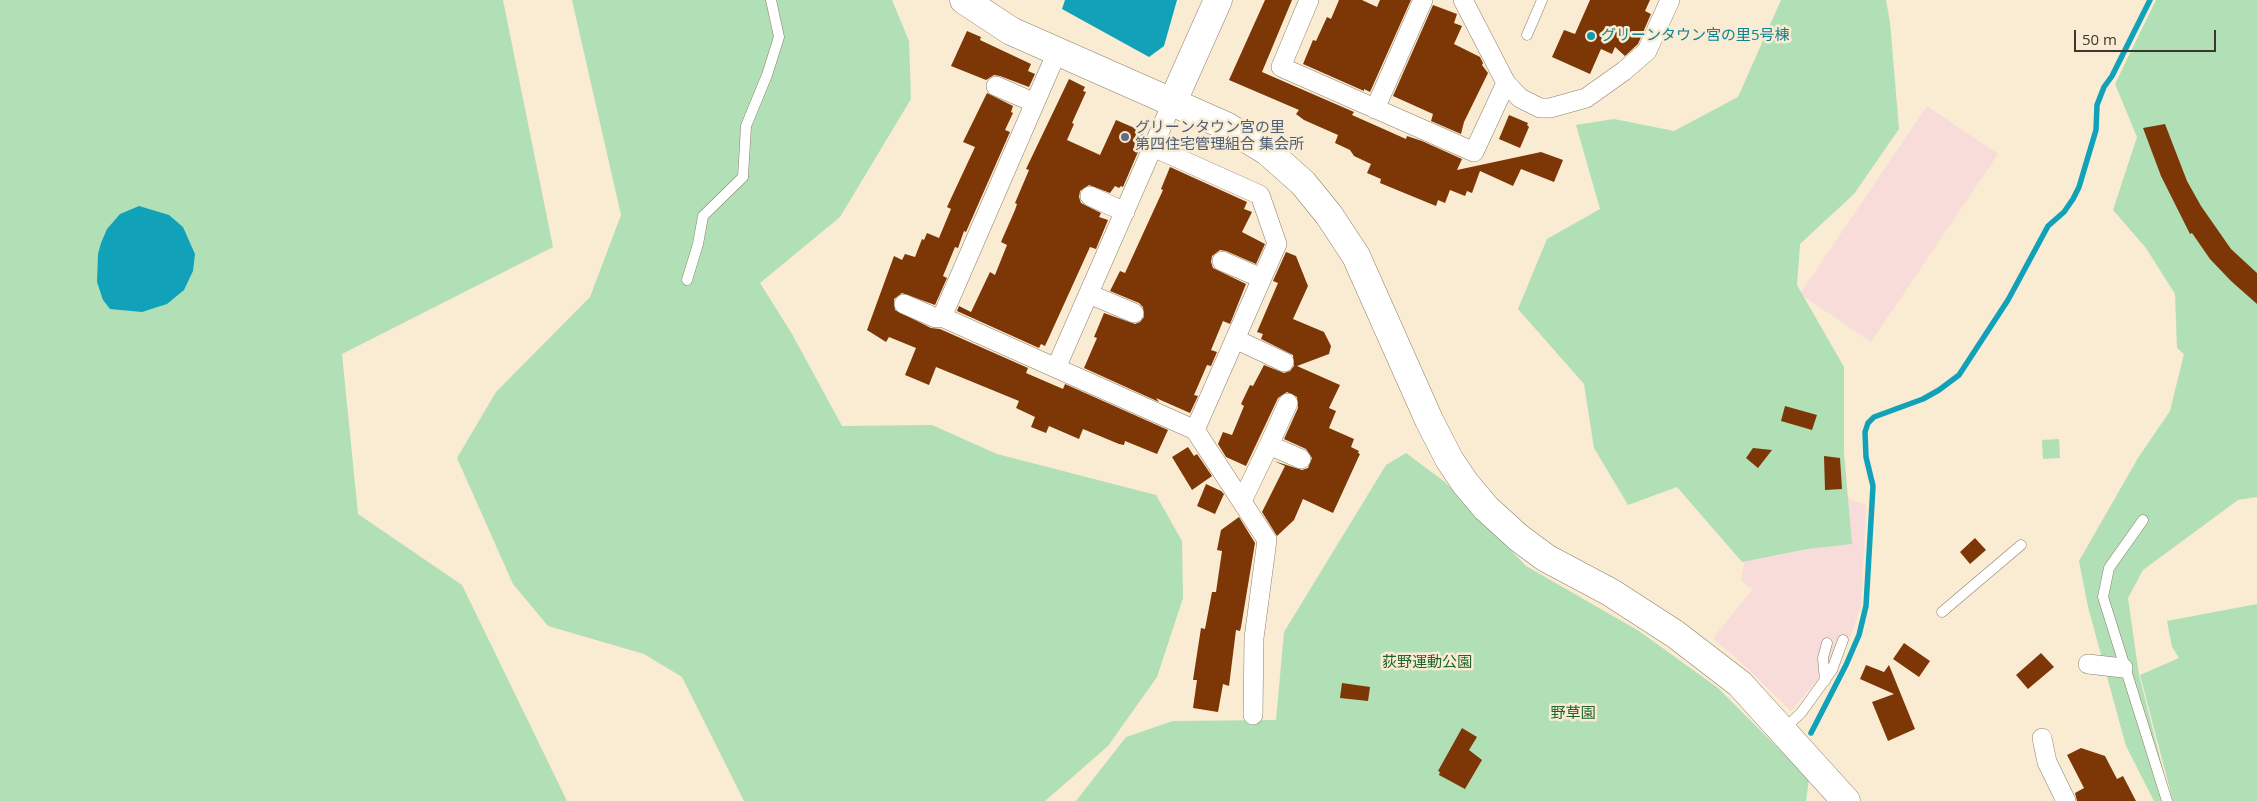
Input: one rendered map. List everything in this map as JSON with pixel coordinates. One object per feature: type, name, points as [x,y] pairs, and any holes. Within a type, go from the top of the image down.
[{"type":"street","points":[[964,0],[1011,31],[1226,126],[1267,151],[1303,183],[1329,215],[1356,256],[1429,420],[1449,459],[1465,483],[1486,508],[1519,538],[1546,558],[1610,592],[1675,634],[1740,684],[1846,801]]},
{"type":"street","points":[[1309,0],[1281,67],[1474,152],[1506,83]]},
{"type":"street","points":[[1375,109],[1423,0]]},
{"type":"street","points":[[1463,0],[1506,83],[1520,98],[1540,108],[1550,108],[1586,98],[1624,71],[1646,51],[1670,0]]},
{"type":"street","points":[[1056,368],[1199,43],[1222,4]]},
{"type":"street","points":[[942,317],[1057,52]]},
{"type":"street","points":[[996,86],[1035,103]]},
{"type":"street","points":[[1153,147],[1260,196],[1277,244],[1195,430]]},
{"type":"street","points":[[1090,196],[1125,212]]},
{"type":"street","points":[[1222,261],[1262,278]]},
{"type":"street","points":[[1089,294],[1134,313]]},
{"type":"street","points":[[904,304],[936,318],[942,317],[1195,430],[1267,540],[1245,695],[1253,715]]},
{"type":"street","points":[[1235,339],[1284,362]]},
{"type":"street","points":[[1242,501],[1288,403]]},
{"type":"street","points":[[1269,445],[1301,459]]},
{"type":"street","points":[[2088,664],[2124,668]]},
{"type":"street","points":[[2042,738],[2047,762],[2066,801]]},
{"type":"lane","points":[[688,280],[698,244],[703,216],[743,177],[746,126],[767,75],[779,37],[771,0]]},
{"type":"lane","points":[[1527,35],[1542,0]]},
{"type":"lane","points":[[2143,520],[2109,568],[2103,597],[2167,801]]},
{"type":"lane","points":[[1942,612],[2021,545]]},
{"type":"lane","points":[[1783,730],[1801,714],[1825,681],[1832,670],[1843,640]]},
{"type":"lane","points":[[1825,681],[1823,658],[1827,643]]},
{"type":"shaded area","points":[[1927,106],[1998,154],[1871,342],[1800,294]]},
{"type":"shaded area","points":[[1845,491],[1850,499],[1866,505],[1861,605],[1849,641],[1836,640],[1829,666],[1791,711],[1743,664],[1713,638],[1752,590],[1741,580],[1746,553]]},
{"type":"green space","points":[[0,0],[503,0],[553,247],[342,354],[358,514],[462,585],[567,801],[0,801]]},
{"type":"green space","points":[[572,0],[892,0],[909,41],[911,99],[840,217],[760,283],[792,334],[842,426],[932,425],[997,454],[1156,495],[1182,541],[1183,598],[1157,677],[1108,746],[1045,801],[744,801],[682,677],[644,654],[548,626],[513,584],[457,458],[496,392],[590,297],[621,215]]},
{"type":"green space","points":[[1781,0],[1886,0],[1890,22],[1899,129],[1854,194],[1800,244],[1797,285],[1844,367],[1844,453],[1852,544],[1807,549],[1742,562],[1677,487],[1628,505],[1594,448],[1584,384],[1518,309],[1547,239],[1600,209],[1576,125],[1614,119],[1674,131],[1738,97]]},
{"type":"green space","points":[[2156,0],[2257,0],[2257,497],[2238,500],[2143,570],[2128,598],[2139,675],[2171,801],[2154,801],[2126,746],[2088,607],[2079,561],[2138,458],[2170,411],[2184,354],[2177,348],[2175,294],[2146,248],[2113,210],[2137,137],[2115,84]]},
{"type":"green space","points":[[2059,439],[2060,458],[2043,459],[2042,440]]},
{"type":"green space","name":"荻野運動公園","points":[[1406,453],[1445,482],[1526,566],[1639,631],[1718,688],[1809,779],[1806,801],[1076,801],[1126,737],[1173,721],[1276,720],[1284,632],[1386,465]]},
{"type":"green space","points":[[2257,604],[2257,801],[2173,801],[2140,675],[2179,658],[2172,647],[2167,621]]},
{"type":"water","points":[[1065,0],[1177,0],[1164,46],[1149,57],[1062,9]]},
{"type":"water","points":[[139,206],[169,215],[183,227],[195,254],[193,271],[184,290],[167,304],[142,312],[110,309],[103,300],[97,282],[98,254],[101,243],[107,229],[120,214]]},
{"type":"building","points":[[1265,0],[1292,0],[1262,72],[1354,112],[1352,115],[1406,139],[1407,136],[1422,141],[1462,159],[1457,170],[1541,152],[1563,160],[1554,182],[1521,169],[1513,186],[1480,171],[1472,193],[1467,191],[1465,196],[1450,190],[1445,203],[1438,200],[1436,206],[1380,183],[1381,179],[1367,173],[1371,164],[1354,156],[1350,150],[1335,143],[1338,135],[1304,120],[1296,114],[1299,110],[1229,80]]},
{"type":"building","points":[[1339,0],[1362,0],[1377,7],[1380,0],[1411,0],[1370,92],[1303,64],[1313,40],[1316,41],[1327,17],[1331,19]]},
{"type":"building","name":"グリーンタウン宮の里5号棟","points":[[1590,0],[1650,0],[1645,11],[1651,14],[1638,44],[1625,56],[1615,47],[1612,54],[1601,49],[1590,74],[1552,57],[1564,30],[1575,34]]},
{"type":"building","points":[[1433,5],[1457,14],[1454,23],[1462,26],[1454,44],[1480,57],[1482,65],[1488,73],[1464,122],[1461,134],[1431,121],[1433,114],[1393,96]]},
{"type":"building","points":[[967,31],[981,37],[980,40],[1031,64],[1028,71],[1035,74],[1029,87],[994,75],[986,80],[951,66]]},
{"type":"building","points":[[1069,79],[1085,87],[1083,91],[1086,92],[1072,123],[1074,124],[1067,140],[1100,155],[1116,120],[1144,132],[1140,141],[1141,145],[1123,187],[1115,186],[1110,193],[1089,185],[1080,191],[1081,203],[1101,213],[1099,217],[1108,220],[1096,249],[1090,247],[1045,346],[1041,344],[1039,348],[957,311],[959,306],[971,312],[990,272],[995,275],[1007,245],[1001,242],[1029,170],[1026,169]]},
{"type":"building","points":[[987,93],[1013,106],[1011,112],[1013,113],[1005,130],[1010,132],[966,232],[964,231],[958,248],[955,247],[943,276],[947,278],[935,305],[902,293],[894,299],[895,310],[931,328],[940,329],[1028,368],[1026,373],[1063,389],[1065,384],[1168,430],[1157,454],[1125,441],[1124,445],[1119,444],[1083,429],[1079,439],[1049,426],[1046,433],[1031,427],[1035,417],[1016,408],[1019,401],[936,367],[929,385],[905,375],[916,348],[889,337],[886,342],[867,330],[894,256],[902,260],[905,254],[915,257],[922,239],[924,240],[927,233],[939,238],[951,209],[947,207],[975,147],[963,142]]},
{"type":"building","points":[[1509,115],[1528,123],[1529,127],[1520,148],[1499,139]]},
{"type":"building","points":[[2165,124],[2187,181],[2201,206],[2231,249],[2257,273],[2257,304],[2231,281],[2210,259],[2192,233],[2190,234],[2161,176],[2143,128]]},
{"type":"building","points":[[1170,167],[1247,202],[1244,209],[1252,212],[1242,232],[1265,244],[1256,264],[1226,251],[1220,250],[1212,256],[1213,268],[1246,284],[1230,324],[1223,321],[1211,350],[1217,352],[1211,366],[1207,365],[1194,395],[1198,396],[1190,413],[1156,398],[1159,402],[1084,368],[1097,338],[1094,337],[1104,313],[1135,324],[1144,317],[1143,307],[1139,303],[1110,291],[1120,271],[1125,273],[1163,190],[1161,189]]},
{"type":"building","points":[[1286,252],[1296,256],[1308,286],[1293,319],[1324,332],[1331,346],[1329,354],[1297,366],[1340,385],[1329,408],[1336,411],[1329,428],[1354,439],[1351,447],[1359,451],[1358,453],[1360,454],[1333,513],[1303,499],[1294,520],[1277,536],[1262,512],[1285,466],[1274,461],[1302,470],[1308,468],[1312,458],[1306,449],[1284,439],[1298,408],[1297,397],[1287,392],[1278,398],[1246,466],[1226,457],[1218,444],[1223,432],[1232,435],[1244,406],[1241,404],[1250,385],[1253,386],[1264,365],[1284,373],[1290,371],[1294,366],[1293,355],[1261,339],[1263,334],[1257,332],[1278,283],[1273,281]]},
{"type":"building","points":[[1785,406],[1817,415],[1812,430],[1781,421]]},
{"type":"building","points":[[1188,447],[1194,456],[1197,454],[1212,476],[1192,490],[1172,457]]},
{"type":"building","points":[[1753,448],[1772,450],[1758,468],[1746,458]]},
{"type":"building","points":[[1824,456],[1840,458],[1842,489],[1825,490]]},
{"type":"building","points":[[1206,484],[1224,494],[1215,514],[1197,506]]},
{"type":"building","points":[[1239,517],[1255,543],[1241,627],[1240,631],[1236,630],[1229,686],[1223,684],[1218,712],[1193,708],[1197,680],[1193,680],[1201,628],[1205,629],[1212,592],[1216,592],[1222,551],[1217,550],[1221,530]]},
{"type":"building","points":[[1975,538],[1986,550],[1970,564],[1960,552]]},
{"type":"building","points":[[1904,643],[1930,661],[1919,677],[1893,659]]},
{"type":"building","points":[[2041,653],[2054,667],[2028,689],[2016,675]]},
{"type":"building","points":[[1866,665],[1884,672],[1889,665],[1915,729],[1888,741],[1872,702],[1894,694],[1860,679]]},
{"type":"building","points":[[1342,683],[1370,687],[1368,701],[1340,698]]},
{"type":"building","points":[[1462,728],[1477,737],[1469,750],[1482,760],[1465,789],[1439,775],[1440,772],[1438,771]]},
{"type":"building","points":[[2081,748],[2105,756],[2117,779],[2123,776],[2136,801],[2077,801],[2075,793],[2084,788],[2067,755]]},
{"type":"waterway","points":[[1811,733],[1846,665],[1859,635],[1866,606],[1873,486],[1866,457],[1865,432],[1868,423],[1874,417],[1923,399],[1959,375],[2008,300],[2048,226],[2064,212],[2073,199],[2079,187],[2096,130],[2097,105],[2104,87],[2112,76],[2150,0]]},
{"type":"place","name":"グリーンタウン宮の里5号棟","points":[[1591,36]]},
{"type":"place","name":"グリーンタウン宮の里 第四住宅管理組合 集会所","points":[[1125,137]]},
{"type":"park label","name":"野草園","points":[[1573,714]]}]
